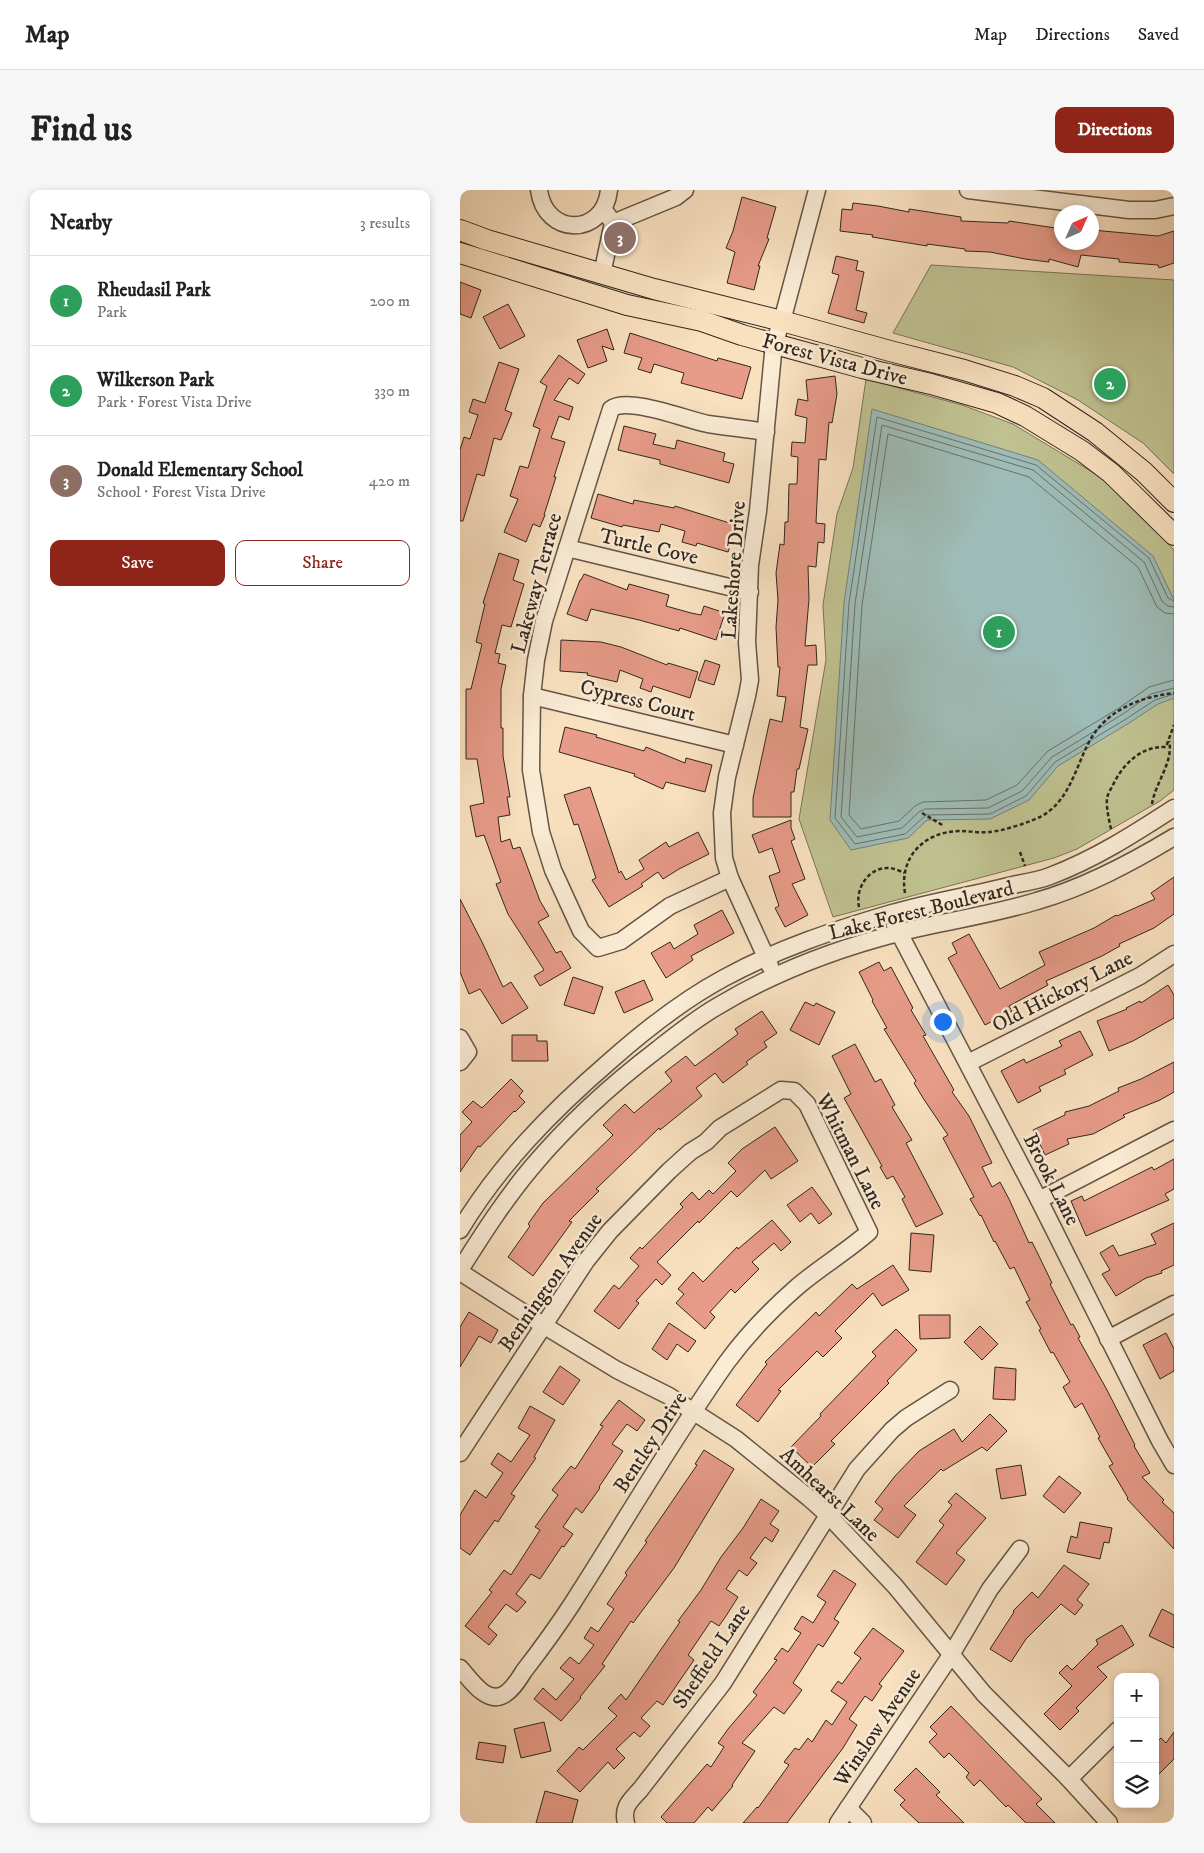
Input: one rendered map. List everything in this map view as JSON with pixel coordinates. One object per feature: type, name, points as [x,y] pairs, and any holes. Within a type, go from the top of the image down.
[{"type":"main road","name":"Forest Vista Drive","points":[[460,230],[487,240],[654,289],[782,321],[964,370],[1015,386],[1043,398],[1095,432],[1144,472],[1174,502]]},
{"type":"main road","name":"Forest Vista Drive","points":[[460,253],[627,305],[702,321],[774,343],[997,403],[1025,416],[1082,451],[1111,473],[1174,535]]},
{"type":"main road","points":[[595,296],[602,274]]},
{"type":"street","points":[[539,190],[545,210],[563,224],[574,226],[585,224],[594,219],[604,209],[608,200],[609,190]]},
{"type":"street","points":[[613,223],[676,198],[686,190]]},
{"type":"street","name":"Lakeshore Drive","points":[[776,977],[730,878],[724,858],[722,813],[727,777],[748,696],[750,680],[747,609],[750,592],[750,565],[758,511],[774,343],[782,321],[817,190]]},
{"type":"street","points":[[968,190],[1129,210],[1155,210],[1174,206]]},
{"type":"street","points":[[602,274],[613,223],[604,209]]},
{"type":"street","name":"Lakeway Terrace","points":[[730,878],[670,906],[621,941],[598,948],[590,942],[581,930],[553,870],[541,832],[531,770],[532,696],[536,660],[544,621],[608,413],[614,406],[619,404],[630,405],[662,411],[710,424],[766,432]]},
{"type":"street","name":"Turtle Cove","points":[[567,548],[750,592]]},
{"type":"street","name":"Cypress Court","points":[[532,696],[735,745]]},
{"type":"street","name":"Lake Forest Boulevard","points":[[460,1230],[502,1169],[557,1108],[586,1080],[681,1004],[722,979],[766,958],[825,934],[891,913],[1049,877],[1101,854],[1174,808]]},
{"type":"street","name":"Lake Forest Boulevard","points":[[460,1271],[488,1226],[532,1167],[576,1119],[600,1096],[674,1036],[717,1006],[776,977],[846,949],[898,933],[1040,901],[1125,866],[1174,837]]},
{"type":"street","name":"Brook Lane","points":[[891,913],[898,933],[968,1063],[1174,1465]]},
{"type":"street","name":"Old Hickory Lane","points":[[968,1063],[1140,976],[1174,954]]},
{"type":"street","name":"Bennington Avenue","points":[[460,1453],[586,1261],[610,1231],[669,1171],[690,1152],[706,1142],[720,1128],[781,1090],[794,1091]]},
{"type":"street","name":"Whitman Lane","points":[[794,1091],[807,1104],[868,1232]]},
{"type":"street","points":[[1039,1200],[1174,1130]]},
{"type":"street","name":"Bentley Drive","points":[[460,1668],[482,1692],[494,1697],[504,1695],[515,1684],[550,1638],[728,1360],[797,1287],[847,1251],[868,1232]]},
{"type":"street","name":"Amhearst Lane","points":[[460,1271],[543,1325],[618,1370],[669,1396],[694,1412],[750,1450],[828,1515],[894,1586],[984,1694],[1069,1779],[1109,1823]]},
{"type":"street","points":[[1108,1338],[1174,1304]]},
{"type":"street","name":"Sheffield Lane","points":[[625,1819],[628,1802],[640,1790],[723,1683],[858,1469],[892,1430],[906,1418],[950,1390]]},
{"type":"street","name":"Winslow Avenue","points":[[838,1823],[951,1655],[990,1588],[1020,1549]]},
{"type":"street","points":[[1069,1779],[1114,1734]]},
{"type":"street","points":[[848,1808],[863,1823]]},
{"type":"path","points":[[905,893],[904,873],[912,855],[928,839],[958,831],[995,831],[1041,816],[1064,797],[1090,741],[1107,720],[1131,702],[1156,695],[1174,693]]},
{"type":"path","points":[[1111,829],[1108,819],[1107,797],[1118,772],[1135,756],[1157,746],[1166,747],[1174,725]]},
{"type":"path","points":[[1151,806],[1152,799],[1170,757],[1171,747],[1168,740]]},
{"type":"path","points":[[922,812],[944,826]]},
{"type":"path","points":[[1020,852],[1025,866]]},
{"type":"path","points":[[859,907],[857,898],[860,887],[865,879],[873,873],[889,868],[904,873]]},
{"type":"green space","points":[[931,265],[1174,280],[1174,474],[1143,443],[1078,400],[1013,367],[893,333]]},
{"type":"green space","points":[[866,379],[962,405],[1013,424],[1117,487],[1174,550],[1174,790],[1160,801],[1077,849],[1054,858],[833,917],[799,819],[826,660],[823,605],[837,514],[853,468]]},
{"type":"water","points":[[872,409],[1038,460],[1153,556],[1174,600],[1174,698],[1158,704],[1058,766],[1029,800],[990,819],[927,820],[908,838],[851,850],[830,820],[844,603]]},
{"type":"building","points":[[742,197],[776,207],[767,238],[769,239],[758,266],[760,266],[754,290],[727,283],[735,252],[726,248],[733,231]]},
{"type":"building","points":[[853,203],[909,212],[909,209],[961,217],[961,221],[1008,223],[1009,221],[1054,228],[1054,250],[1099,250],[1099,231],[1158,236],[1174,231],[1174,263],[1159,268],[1158,265],[1119,262],[1119,259],[1081,255],[1078,267],[1049,259],[1049,262],[990,252],[965,251],[965,249],[927,244],[927,246],[872,237],[873,235],[840,231],[842,209],[852,210]]},
{"type":"building","points":[[836,256],[858,261],[856,270],[864,272],[856,310],[867,313],[864,323],[828,313],[839,275],[832,273]]},
{"type":"building","points":[[460,282],[481,290],[471,318],[460,314]]},
{"type":"building","points":[[508,304],[525,336],[500,349],[483,317]]},
{"type":"building","points":[[607,329],[614,350],[602,346],[607,361],[588,368],[577,340]]},
{"type":"building","points":[[630,333],[717,361],[718,358],[751,367],[742,399],[681,383],[684,373],[654,364],[651,373],[638,369],[642,358],[624,353]]},
{"type":"building","points":[[559,355],[585,374],[578,384],[569,378],[554,400],[573,407],[569,420],[559,416],[551,438],[565,442],[545,515],[540,527],[533,524],[526,542],[504,532],[518,499],[510,496],[520,466],[528,468],[540,429],[533,426],[547,386],[540,382]]},
{"type":"building","points":[[499,362],[519,369],[505,410],[512,413],[501,440],[494,438],[484,476],[477,474],[463,521],[460,521],[460,450],[464,437],[470,439],[478,415],[469,412],[473,399],[485,403]]},
{"type":"building","points":[[835,376],[837,394],[832,423],[829,422],[826,460],[819,459],[816,523],[825,524],[824,543],[818,542],[816,567],[808,566],[809,599],[805,646],[816,645],[817,665],[808,665],[800,727],[808,729],[799,769],[797,769],[794,792],[791,792],[791,817],[753,817],[753,798],[770,719],[782,722],[786,697],[777,696],[780,667],[778,667],[776,627],[778,600],[776,573],[780,544],[784,545],[785,522],[788,522],[789,484],[797,484],[798,457],[791,456],[792,442],[805,443],[807,418],[795,415],[798,399],[808,401],[806,380]]},
{"type":"building","points":[[624,426],[656,434],[653,444],[675,449],[677,440],[725,453],[723,461],[734,464],[729,483],[660,464],[660,460],[618,450]]},
{"type":"building","points":[[598,494],[633,504],[634,500],[674,508],[675,506],[736,525],[728,552],[697,543],[696,546],[682,542],[685,531],[661,524],[659,532],[623,525],[622,527],[591,518]]},
{"type":"building","points":[[499,553],[519,560],[513,580],[524,584],[511,627],[502,625],[495,653],[500,654],[498,663],[506,665],[501,689],[501,728],[503,728],[503,756],[510,797],[507,797],[510,815],[498,817],[501,842],[510,839],[513,849],[520,847],[540,901],[549,916],[538,922],[556,953],[561,951],[571,968],[540,986],[534,976],[544,970],[508,914],[496,884],[501,882],[484,835],[476,837],[470,806],[484,803],[477,759],[466,759],[466,689],[471,689],[482,644],[476,642],[485,604],[483,603]]},
{"type":"building","points":[[584,574],[627,590],[629,584],[669,595],[666,606],[691,613],[701,615],[704,606],[725,613],[716,640],[680,628],[679,631],[591,609],[587,621],[567,614]]},
{"type":"building","points":[[561,640],[601,642],[621,647],[667,665],[668,663],[698,672],[690,698],[653,686],[651,692],[640,688],[643,679],[620,670],[617,682],[587,675],[588,673],[560,671]]},
{"type":"building","points":[[705,660],[720,665],[714,685],[698,680]]},
{"type":"building","points":[[565,727],[597,735],[596,737],[644,751],[646,747],[685,763],[686,758],[712,765],[705,792],[666,782],[663,789],[634,776],[635,774],[559,752]]},
{"type":"building","points":[[590,787],[619,873],[621,871],[626,880],[644,869],[639,860],[666,842],[669,847],[698,832],[709,854],[663,879],[658,872],[641,884],[643,886],[609,907],[592,880],[596,878],[578,824],[574,825],[564,795]]},
{"type":"building","points":[[791,820],[791,828],[795,839],[791,841],[805,879],[792,884],[808,915],[785,927],[775,908],[779,906],[769,876],[780,872],[772,848],[759,853],[752,835]]},
{"type":"building","points":[[1174,877],[1174,914],[1154,928],[1119,944],[1120,946],[1102,956],[1046,981],[1048,985],[1009,1006],[1012,1011],[985,1025],[948,958],[957,953],[952,943],[969,934],[1000,989],[1045,965],[1039,952],[1094,928],[1116,915],[1155,899],[1151,893]]},
{"type":"building","points":[[460,899],[503,987],[511,982],[528,1008],[502,1024],[480,989],[469,994],[460,972]]},
{"type":"building","points":[[722,910],[734,933],[691,956],[693,960],[666,978],[651,953],[670,942],[674,949],[698,934],[694,925]]},
{"type":"building","points":[[879,962],[884,971],[891,967],[913,1008],[911,1010],[926,1035],[923,1036],[954,1090],[952,1092],[969,1116],[992,1163],[982,1167],[992,1187],[1000,1182],[1029,1243],[1032,1242],[1052,1283],[1050,1284],[1071,1325],[1073,1324],[1080,1337],[1078,1338],[1150,1473],[1142,1477],[1164,1500],[1162,1502],[1174,1513],[1174,1549],[1127,1499],[1109,1466],[1113,1464],[1098,1438],[1100,1437],[1082,1403],[1075,1408],[1063,1387],[1070,1382],[1039,1330],[1041,1329],[1026,1302],[1030,1300],[1014,1267],[1010,1269],[981,1215],[970,1199],[974,1197],[943,1138],[948,1135],[923,1098],[914,1083],[916,1081],[884,1029],[887,1028],[859,972]]},
{"type":"building","points":[[573,977],[603,987],[594,1014],[564,1005]]},
{"type":"building","points":[[644,980],[653,1000],[624,1013],[615,992]]},
{"type":"building","points":[[1168,985],[1174,995],[1174,1018],[1133,1041],[1109,1051],[1097,1021],[1127,1009],[1140,1001],[1141,1003]]},
{"type":"building","points":[[805,1002],[814,1006],[816,1003],[835,1012],[819,1045],[790,1030]]},
{"type":"building","points":[[762,1011],[777,1033],[764,1042],[767,1047],[746,1062],[748,1064],[723,1083],[715,1073],[696,1088],[702,1096],[660,1130],[659,1128],[596,1189],[599,1191],[569,1221],[572,1222],[533,1276],[508,1257],[530,1226],[528,1224],[543,1203],[613,1135],[603,1125],[625,1104],[634,1113],[672,1081],[665,1072],[686,1056],[695,1066],[738,1034],[735,1029]]},
{"type":"building","points":[[1080,1031],[1093,1055],[1064,1070],[1066,1074],[1039,1087],[1041,1091],[1018,1103],[1001,1071],[1024,1059],[1026,1063],[1062,1046],[1059,1041]]},
{"type":"building","points":[[512,1035],[537,1035],[537,1041],[547,1041],[548,1061],[512,1061]]},
{"type":"building","points":[[855,1044],[875,1082],[881,1079],[895,1105],[892,1107],[912,1140],[906,1143],[943,1214],[916,1227],[902,1199],[905,1197],[893,1176],[887,1179],[880,1167],[882,1166],[844,1098],[851,1094],[832,1056]]},
{"type":"building","points":[[1174,1062],[1174,1092],[1160,1100],[1123,1115],[1125,1117],[1093,1134],[1067,1139],[1069,1144],[1045,1155],[1033,1130],[1065,1115],[1065,1112],[1089,1106],[1119,1091],[1118,1088],[1141,1079]]},
{"type":"building","points":[[511,1079],[523,1091],[519,1096],[525,1102],[480,1147],[478,1146],[460,1172],[460,1135],[472,1122],[462,1112],[473,1101],[482,1108]]},
{"type":"building","points":[[775,1127],[798,1161],[771,1179],[765,1170],[737,1197],[731,1191],[699,1223],[698,1221],[657,1262],[671,1275],[662,1285],[656,1279],[636,1301],[639,1303],[619,1329],[594,1311],[614,1285],[619,1289],[639,1266],[630,1258],[640,1247],[642,1249],[683,1207],[680,1204],[692,1192],[699,1200],[709,1190],[713,1194],[736,1171],[728,1163],[742,1149]]},
{"type":"building","points":[[1174,1159],[1174,1189],[1165,1194],[1169,1200],[1086,1236],[1071,1201],[1082,1196],[1084,1201],[1152,1167],[1154,1170]]},
{"type":"building","points":[[812,1187],[832,1214],[819,1224],[811,1213],[800,1222],[787,1205]]},
{"type":"building","points":[[772,1220],[791,1242],[781,1251],[774,1243],[752,1262],[759,1269],[735,1293],[731,1289],[710,1312],[715,1317],[705,1329],[676,1303],[684,1294],[678,1289],[693,1272],[703,1282],[737,1247],[738,1249]]},
{"type":"building","points":[[1174,1223],[1174,1265],[1161,1271],[1162,1273],[1146,1278],[1116,1296],[1102,1274],[1110,1270],[1100,1253],[1113,1245],[1119,1256],[1156,1244],[1151,1234]]},
{"type":"building","points":[[911,1233],[934,1235],[931,1272],[909,1270]]},
{"type":"building","points":[[893,1265],[909,1290],[882,1306],[873,1293],[835,1331],[842,1338],[823,1357],[817,1351],[778,1390],[781,1391],[758,1422],[736,1405],[767,1364],[765,1362],[816,1312],[819,1316],[852,1284],[857,1289]]},
{"type":"building","points":[[469,1312],[498,1330],[491,1343],[479,1336],[460,1367],[460,1327]]},
{"type":"building","points":[[919,1315],[950,1315],[950,1338],[920,1339]]},
{"type":"building","points":[[669,1323],[696,1341],[688,1352],[677,1344],[667,1360],[652,1349]]},
{"type":"building","points":[[980,1326],[998,1344],[982,1360],[964,1342]]},
{"type":"building","points":[[896,1329],[917,1350],[887,1381],[889,1383],[831,1441],[835,1444],[812,1467],[791,1447],[876,1356],[872,1352]]},
{"type":"building","points":[[1166,1333],[1174,1349],[1174,1371],[1160,1379],[1143,1345]]},
{"type":"building","points":[[560,1366],[580,1380],[563,1405],[543,1392]]},
{"type":"building","points":[[995,1367],[1016,1369],[1015,1400],[993,1399]]},
{"type":"building","points":[[619,1400],[645,1420],[637,1431],[627,1424],[612,1444],[623,1451],[582,1513],[576,1508],[563,1527],[573,1534],[564,1547],[562,1546],[540,1579],[531,1574],[516,1594],[526,1602],[517,1612],[506,1604],[488,1627],[497,1635],[489,1645],[465,1626],[492,1592],[489,1590],[504,1570],[511,1575],[540,1530],[535,1527],[558,1495],[552,1490],[571,1466],[575,1469],[603,1426],[600,1425]]},
{"type":"building","points":[[530,1406],[555,1420],[534,1457],[536,1458],[511,1494],[515,1496],[498,1522],[495,1520],[470,1555],[460,1548],[460,1515],[475,1490],[486,1498],[503,1473],[491,1464],[498,1453],[511,1462],[530,1435],[518,1428]]},
{"type":"building","points":[[990,1414],[1007,1431],[987,1451],[982,1447],[943,1471],[941,1469],[904,1506],[916,1515],[898,1538],[874,1520],[883,1509],[875,1502],[895,1476],[919,1451],[954,1429],[962,1442]]},
{"type":"building","points":[[704,1450],[734,1469],[674,1568],[633,1623],[631,1621],[602,1664],[605,1666],[561,1721],[534,1699],[543,1688],[556,1700],[574,1679],[560,1668],[570,1657],[579,1664],[594,1645],[584,1638],[591,1627],[598,1632],[614,1609],[607,1604],[627,1575],[625,1573],[647,1542],[645,1541],[697,1465],[695,1464]]},
{"type":"building","points":[[1021,1465],[1026,1495],[1001,1499],[996,1469]]},
{"type":"building","points":[[1059,1476],[1081,1493],[1064,1513],[1043,1496]]},
{"type":"building","points":[[956,1493],[986,1518],[956,1553],[965,1560],[946,1585],[916,1562],[944,1525],[939,1521],[952,1505],[948,1502]]},
{"type":"building","points":[[761,1499],[779,1511],[770,1524],[779,1530],[772,1542],[765,1537],[750,1558],[757,1563],[747,1576],[739,1570],[726,1589],[738,1597],[719,1626],[711,1621],[688,1655],[694,1660],[663,1705],[657,1701],[641,1718],[650,1726],[640,1737],[634,1732],[616,1749],[625,1758],[614,1769],[608,1762],[580,1792],[557,1771],[579,1747],[583,1750],[617,1716],[608,1708],[621,1694],[626,1700]]},
{"type":"building","points":[[1080,1522],[1112,1528],[1109,1543],[1104,1542],[1100,1559],[1067,1552],[1071,1536],[1077,1538]]},
{"type":"building","points":[[1064,1565],[1089,1584],[1077,1600],[1083,1605],[1075,1615],[1061,1604],[1026,1639],[1011,1662],[990,1649],[1013,1611],[1032,1592],[1038,1598]]},
{"type":"building","points":[[834,1570],[856,1584],[834,1619],[839,1622],[823,1647],[818,1644],[793,1683],[802,1690],[784,1714],[774,1707],[742,1743],[755,1751],[733,1786],[712,1811],[708,1807],[694,1823],[667,1823],[661,1817],[707,1764],[711,1767],[724,1747],[718,1743],[757,1695],[753,1692],[777,1660],[774,1659],[782,1648],[788,1652],[801,1633],[794,1629],[802,1616],[813,1623],[826,1602],[817,1596]]},
{"type":"building","points":[[1162,1609],[1174,1615],[1174,1648],[1149,1636]]},
{"type":"building","points":[[1122,1625],[1134,1645],[1097,1667],[1107,1677],[1076,1708],[1079,1711],[1060,1730],[1044,1714],[1072,1686],[1059,1673],[1067,1665],[1072,1670],[1098,1644],[1096,1640]]},
{"type":"building","points":[[873,1628],[904,1651],[879,1684],[882,1686],[872,1701],[865,1696],[849,1719],[857,1725],[843,1748],[787,1823],[743,1823],[758,1808],[789,1765],[784,1762],[795,1748],[799,1750],[808,1738],[812,1742],[826,1720],[832,1725],[847,1702],[831,1691],[838,1681],[842,1684],[861,1658],[854,1653]]},
{"type":"building","points":[[951,1706],[1042,1799],[1036,1804],[1055,1823],[1026,1823],[1008,1805],[1006,1807],[980,1780],[974,1786],[966,1777],[969,1773],[949,1753],[944,1758],[929,1742],[937,1734],[930,1727]]},
{"type":"building","points":[[544,1722],[551,1751],[521,1758],[514,1729]]},
{"type":"building","points":[[1174,1732],[1174,1759],[1159,1774],[1159,1740],[1161,1738],[1166,1743]]},
{"type":"building","points":[[479,1742],[506,1746],[503,1763],[476,1759]]},
{"type":"building","points":[[916,1768],[940,1792],[936,1795],[964,1823],[919,1823],[900,1805],[905,1800],[894,1790]]},
{"type":"building","points":[[545,1791],[578,1800],[572,1823],[536,1823]]},
{"type":"place","name":"Donald Elementary School","points":[[620,238]]},
{"type":"place","name":"Wilkerson Park","points":[[1110,384]]},
{"type":"place","name":"Rheudasil Park","points":[[999,632]]}]
